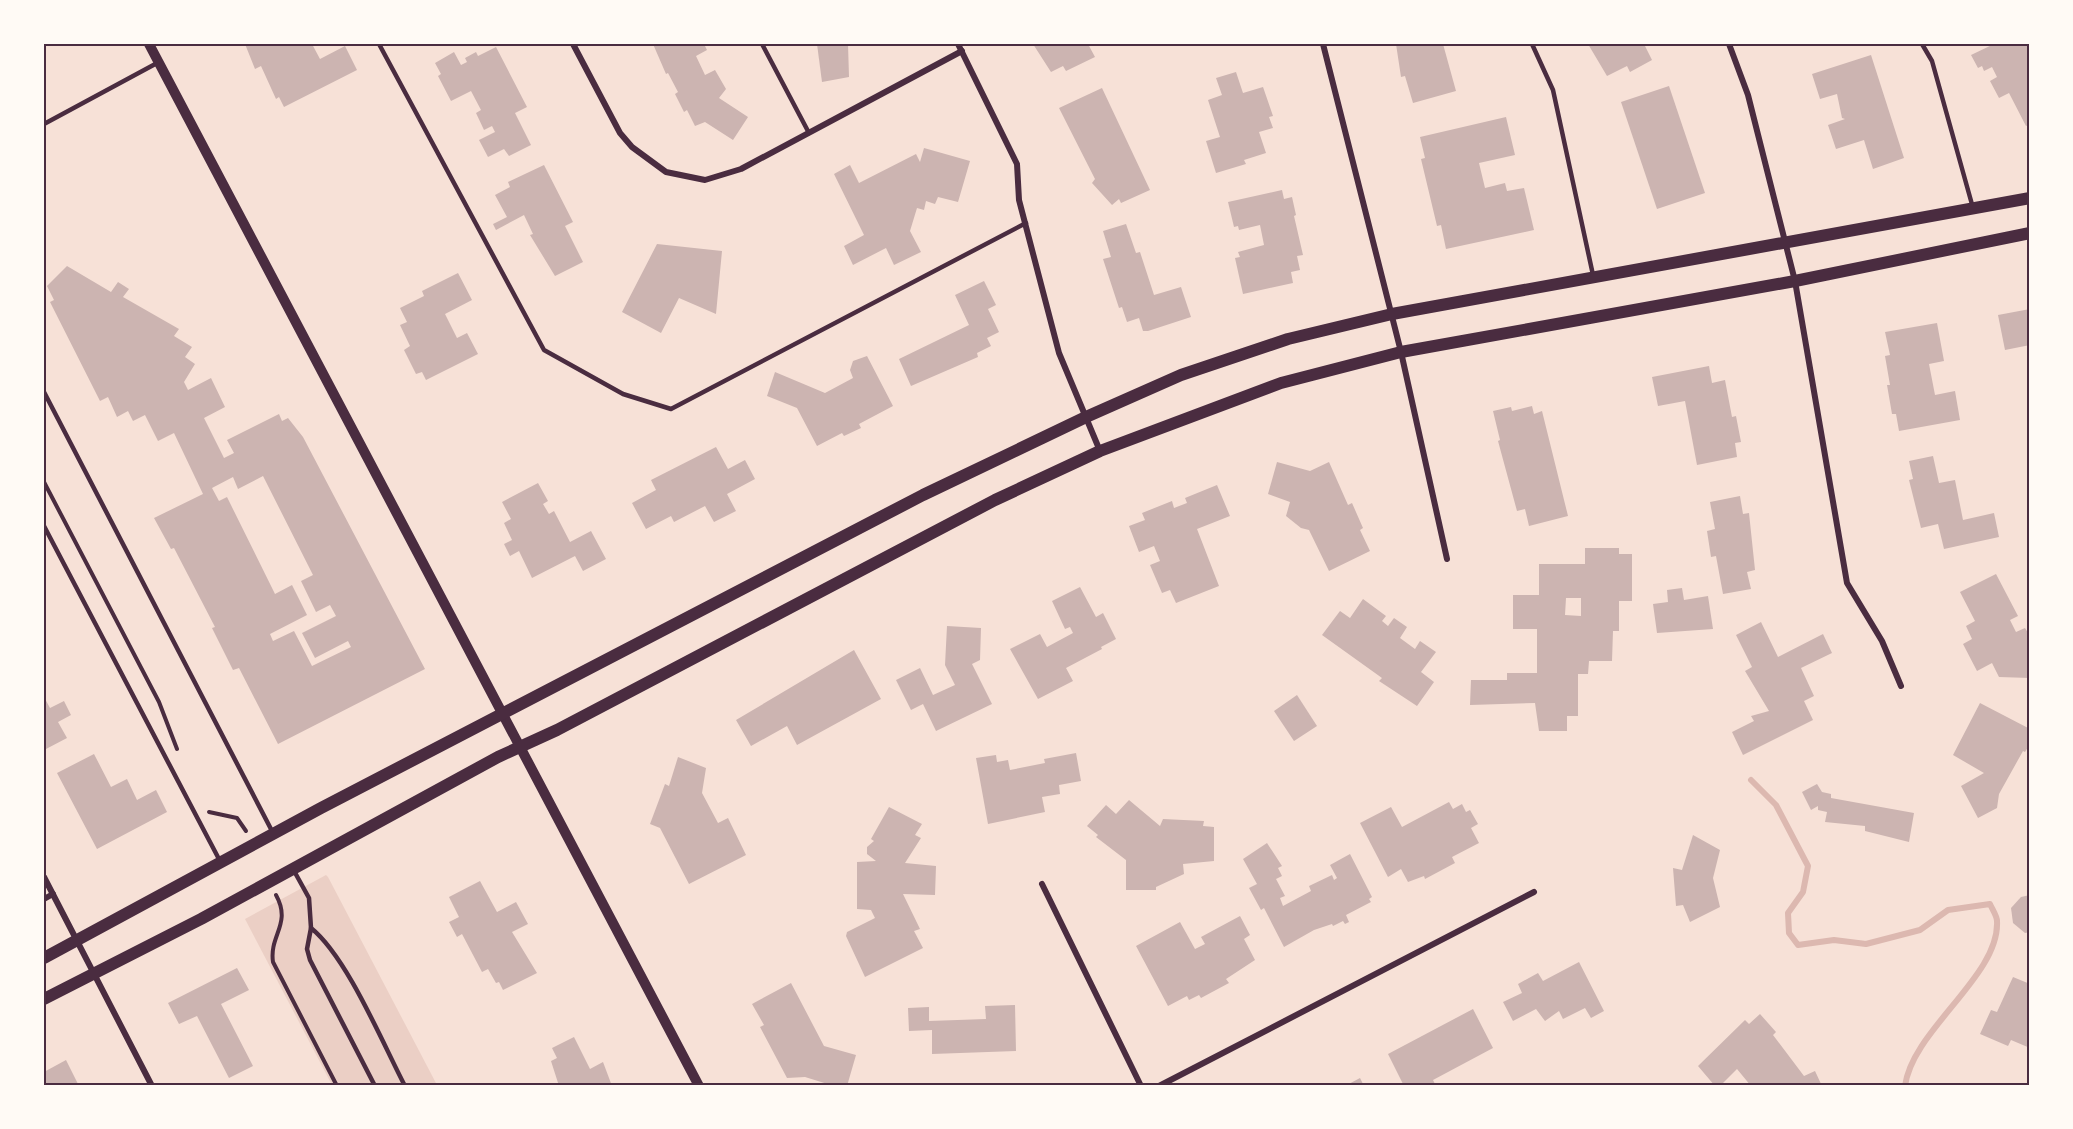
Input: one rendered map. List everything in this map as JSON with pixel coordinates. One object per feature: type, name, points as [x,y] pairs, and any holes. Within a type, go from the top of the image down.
[{"type":"main road","points":[[44,958],[273,833],[913,501],[1086,417],[1202,367],[1288,339],[1392,314],[2030,198]]},
{"type":"main road","points":[[44,999],[293,869],[520,746],[557,730],[995,500],[1100,451],[1281,383],[1401,352],[1795,281],[2030,233]]},
{"type":"street","points":[[149,44],[699,1086]]},
{"type":"street","points":[[573,44],[620,133],[632,147],[666,171],[705,180],[741,169],[962,51]]},
{"type":"street","points":[[958,44],[1017,164],[1019,200],[1059,353],[1100,451]]},
{"type":"street","points":[[1323,44],[1392,314],[1447,559]]},
{"type":"street","points":[[1729,44],[1748,94],[1795,281],[1848,584],[1882,641],[1901,686]]},
{"type":"street","points":[[44,877],[152,1086]]},
{"type":"street","points":[[1042,884],[1141,1086]]},
{"type":"street","points":[[1159,1086],[1534,892]]},
{"type":"street","points":[[44,899],[53,894]]},
{"type":"lane","points":[[379,44],[544,350],[623,394],[671,409],[1026,223]]},
{"type":"lane","points":[[762,44],[809,133]]},
{"type":"lane","points":[[1532,44],[1553,90],[1594,277]]},
{"type":"lane","points":[[1922,44],[1932,61],[1973,208]]},
{"type":"lane","points":[[44,124],[159,62]]},
{"type":"lane","points":[[44,392],[273,833]]},
{"type":"lane","points":[[44,526],[220,861]]},
{"type":"lane","points":[[293,869],[309,898],[311,928],[307,949],[310,960],[375,1086]]},
{"type":"lane","points":[[311,928],[324,939],[338,959],[405,1086]]},
{"type":"path","points":[[44,482],[159,702],[179,754]]},
{"type":"path","points":[[206,809],[212,814],[237,818],[246,831]]},
{"type":"path","points":[[277,895],[283,910],[283,920],[271,951],[273,962],[337,1086]]},
{"type":"shaded area","points":[[326,875],[437,1085],[332,1085],[245,919]]},
{"type":"building","points":[[245,44],[312,44],[320,59],[345,46],[357,70],[284,107],[279,97],[276,99],[261,66],[255,69]]},
{"type":"building","points":[[653,44],[704,44],[707,50],[696,56],[705,75],[715,70],[726,89],[719,98],[748,117],[733,140],[705,122],[695,126],[687,110],[684,112],[675,94],[678,92],[668,73],[666,74]]},
{"type":"building","points":[[817,44],[848,44],[849,77],[822,82]]},
{"type":"building","points":[[1033,44],[1088,44],[1095,57],[1066,71],[1063,66],[1051,72]]},
{"type":"building","points":[[1396,44],[1443,44],[1456,91],[1413,103],[1405,76],[1401,77]]},
{"type":"building","points":[[1588,44],[1644,44],[1652,60],[1630,72],[1627,66],[1607,76]]},
{"type":"building","points":[[1994,44],[2030,44],[2030,124],[2026,126],[2009,93],[1999,98],[1990,81],[1997,77],[1992,67],[1984,71],[1982,66],[1978,68],[1971,55]]},
{"type":"building","points":[[496,47],[527,107],[515,113],[531,145],[509,156],[504,149],[488,157],[479,140],[495,132],[492,126],[484,130],[476,113],[481,110],[471,91],[451,101],[438,76],[441,74],[435,63],[454,52],[461,65],[467,62],[465,58],[476,52],[478,56]]},
{"type":"building","points":[[1871,55],[1904,158],[1873,169],[1864,140],[1836,149],[1828,125],[1845,119],[1842,118],[1837,94],[1820,99],[1812,74]]},
{"type":"building","points":[[1236,72],[1243,93],[1263,87],[1273,116],[1269,117],[1273,128],[1259,132],[1266,153],[1244,160],[1246,164],[1216,173],[1206,141],[1220,137],[1208,100],[1222,95],[1216,78]]},
{"type":"building","points":[[1669,86],[1705,193],[1657,209],[1621,102]]},
{"type":"building","points":[[1102,88],[1150,190],[1121,203],[1119,199],[1112,205],[1092,183],[1095,179],[1059,108]]},
{"type":"building","points":[[1506,117],[1515,155],[1479,163],[1485,188],[1505,183],[1507,191],[1524,188],[1534,230],[1446,249],[1441,225],[1437,226],[1421,159],[1425,158],[1420,137]]},
{"type":"building","points":[[924,148],[970,161],[958,202],[938,197],[935,204],[926,201],[924,210],[917,208],[910,231],[921,252],[894,265],[886,248],[853,265],[844,246],[864,235],[834,174],[850,165],[859,183],[916,154],[920,162]]},
{"type":"building","points":[[544,165],[573,222],[565,226],[583,262],[555,276],[530,235],[533,234],[524,215],[496,230],[493,224],[507,217],[495,195],[510,187],[508,182]]},
{"type":"building","points":[[1282,190],[1284,199],[1292,197],[1303,255],[1297,256],[1300,270],[1291,272],[1293,283],[1243,294],[1235,258],[1240,257],[1238,252],[1264,245],[1260,225],[1239,230],[1238,226],[1234,227],[1228,202]]},
{"type":"building","points":[[1126,224],[1136,253],[1140,252],[1154,295],[1181,287],[1191,317],[1148,331],[1143,331],[1139,318],[1127,322],[1122,307],[1119,308],[1103,259],[1111,257],[1103,231]]},
{"type":"building","points":[[657,244],[722,251],[716,314],[679,298],[661,333],[622,312]]},
{"type":"building","points":[[67,266],[111,292],[118,282],[129,289],[123,297],[179,329],[174,336],[192,347],[185,357],[195,364],[184,382],[188,390],[211,378],[225,407],[204,418],[224,458],[234,453],[227,440],[279,414],[282,421],[288,418],[303,437],[425,669],[278,744],[239,668],[233,670],[212,628],[215,627],[174,548],[171,549],[154,518],[203,494],[174,433],[158,441],[145,415],[133,421],[128,411],[117,417],[108,397],[100,401],[50,302],[54,300],[47,286]],"holes":[[[263,476],[313,575],[301,581],[316,612],[330,605],[336,616],[302,633],[315,658],[348,641],[351,647],[312,666],[294,631],[273,641],[270,634],[307,615],[292,585],[275,594],[227,497],[219,501],[212,488],[233,477],[238,489]]]},
{"type":"building","points":[[458,273],[472,300],[445,314],[457,338],[467,333],[478,354],[426,380],[422,372],[416,374],[404,350],[410,346],[400,325],[407,322],[400,308],[424,296],[422,291]]},
{"type":"building","points":[[984,281],[996,305],[988,309],[999,332],[987,338],[991,346],[977,353],[978,357],[911,386],[899,359],[969,325],[955,295]]},
{"type":"building","points":[[2030,309],[2030,345],[2005,350],[1998,315]]},
{"type":"building","points":[[1937,323],[1944,361],[1929,364],[1935,395],[1955,391],[1960,420],[1899,431],[1896,414],[1892,414],[1887,385],[1890,385],[1885,356],[1890,355],[1885,332]]},
{"type":"building","points":[[867,356],[893,406],[859,424],[861,428],[844,436],[842,433],[817,446],[797,408],[767,396],[775,372],[825,393],[853,378],[850,370],[853,361]]},
{"type":"building","points":[[1709,366],[1712,383],[1725,380],[1732,417],[1736,416],[1741,442],[1735,443],[1737,457],[1697,465],[1685,401],[1658,406],[1652,377]]},
{"type":"building","points":[[1532,406],[1534,414],[1542,411],[1568,516],[1529,526],[1525,509],[1517,511],[1498,441],[1500,440],[1493,411],[1511,407],[1512,411]]},
{"type":"building","points":[[716,447],[728,469],[745,460],[755,479],[727,494],[736,511],[714,522],[705,506],[674,522],[671,516],[646,529],[632,503],[656,490],[651,480]]},
{"type":"building","points":[[1933,456],[1939,483],[1955,480],[1963,520],[1994,513],[1999,537],[1944,549],[1938,524],[1921,528],[1909,480],[1913,479],[1909,461]]},
{"type":"building","points":[[1277,462],[1310,471],[1329,462],[1348,505],[1352,503],[1363,528],[1360,530],[1370,551],[1329,571],[1309,530],[1301,528],[1286,516],[1290,502],[1268,494]]},
{"type":"building","points":[[538,483],[548,501],[543,504],[549,514],[554,511],[570,542],[591,531],[606,559],[583,571],[575,556],[532,578],[519,551],[510,556],[504,544],[512,540],[504,523],[511,519],[502,502]]},
{"type":"building","points":[[1217,485],[1230,516],[1197,529],[1219,586],[1176,603],[1170,590],[1162,593],[1150,565],[1160,561],[1154,546],[1139,552],[1129,526],[1145,520],[1142,513],[1172,501],[1174,508],[1187,503],[1185,498]]},
{"type":"building","points":[[1740,496],[1743,514],[1749,513],[1755,570],[1747,572],[1751,589],[1723,594],[1716,556],[1711,557],[1707,531],[1715,529],[1710,502]]},
{"type":"building","points":[[1585,548],[1619,548],[1619,554],[1632,554],[1632,601],[1619,601],[1619,631],[1613,631],[1612,661],[1589,661],[1588,674],[1578,674],[1578,716],[1567,716],[1567,731],[1539,731],[1535,703],[1470,705],[1471,680],[1507,680],[1507,673],[1537,673],[1537,629],[1513,629],[1513,595],[1539,595],[1539,564],[1585,564]],"holes":[[[1566,598],[1581,598],[1581,616],[1565,615]]]},
{"type":"building","points":[[1996,574],[2018,616],[2010,620],[2016,632],[2025,628],[2030,636],[2030,678],[1999,677],[1992,663],[1977,671],[1963,644],[1972,639],[1966,626],[1975,621],[1960,592]]},
{"type":"building","points":[[1080,587],[1096,617],[1103,613],[1116,639],[1066,668],[1073,681],[1038,699],[1010,649],[1040,634],[1047,647],[1073,633],[1070,627],[1065,629],[1052,601]]},
{"type":"building","points":[[1682,588],[1684,600],[1708,596],[1713,629],[1657,633],[1653,604],[1668,602],[1667,590]]},
{"type":"building","points":[[1363,599],[1386,616],[1382,621],[1388,626],[1394,618],[1407,627],[1400,638],[1415,649],[1420,641],[1436,652],[1421,672],[1434,682],[1417,706],[1379,681],[1382,678],[1322,635],[1340,611],[1350,618]]},
{"type":"building","points":[[1761,622],[1778,657],[1823,634],[1832,653],[1801,668],[1814,696],[1804,701],[1813,720],[1743,755],[1732,732],[1754,721],[1751,716],[1769,711],[1745,671],[1752,667],[1736,635]]},
{"type":"building","points":[[947,626],[981,628],[980,660],[972,664],[992,704],[936,731],[923,704],[911,710],[896,680],[920,668],[933,695],[955,685],[945,665]]},
{"type":"building","points":[[854,650],[881,699],[797,745],[787,726],[751,746],[736,720]]},
{"type":"building","points":[[1297,695],[1317,726],[1294,741],[1274,711]]},
{"type":"building","points":[[44,697],[50,708],[64,701],[71,715],[58,722],[67,738],[46,749],[44,744]]},
{"type":"building","points":[[1980,703],[2030,729],[2030,744],[2025,752],[2023,751],[1999,794],[1997,808],[1978,818],[1961,786],[1984,773],[1953,755]]},
{"type":"building","points":[[1076,753],[1081,781],[1059,785],[1060,794],[1042,797],[1045,812],[988,824],[976,758],[996,755],[997,762],[1008,760],[1010,770],[1045,763],[1044,759]]},
{"type":"building","points":[[94,754],[111,787],[127,779],[137,800],[156,790],[167,812],[97,849],[57,773]]},
{"type":"building","points":[[678,757],[706,768],[702,793],[718,823],[728,818],[746,855],[689,884],[660,828],[650,824],[665,784],[669,786]]},
{"type":"building","points":[[1817,784],[1822,792],[1831,794],[1831,798],[1914,813],[1909,842],[1865,831],[1865,826],[1825,822],[1827,812],[1818,810],[1818,806],[1811,810],[1802,792]]},
{"type":"building","points":[[1129,800],[1160,826],[1163,819],[1204,821],[1203,826],[1214,827],[1214,861],[1183,864],[1184,874],[1156,887],[1156,890],[1126,890],[1126,860],[1096,837],[1098,835],[1087,826],[1106,805],[1116,814]]},
{"type":"building","points":[[1449,802],[1453,809],[1462,804],[1466,812],[1470,810],[1478,824],[1471,828],[1479,843],[1452,857],[1455,863],[1425,879],[1424,876],[1408,882],[1401,869],[1388,877],[1360,823],[1391,807],[1402,827]]},
{"type":"building","points":[[889,807],[922,824],[915,835],[921,838],[905,863],[936,866],[935,895],[903,894],[920,929],[914,931],[923,948],[865,977],[846,936],[847,932],[875,918],[871,910],[857,909],[857,862],[876,861],[867,854],[867,847],[874,841],[871,839]]},
{"type":"building","points":[[1693,835],[1720,850],[1713,878],[1720,907],[1690,922],[1683,905],[1676,906],[1673,868],[1682,870]]},
{"type":"building","points":[[1267,843],[1282,866],[1278,868],[1282,876],[1276,879],[1285,896],[1280,898],[1283,906],[1311,891],[1309,886],[1332,875],[1334,880],[1337,878],[1330,865],[1350,854],[1372,897],[1369,899],[1371,902],[1346,915],[1349,922],[1345,924],[1343,921],[1333,926],[1332,924],[1314,930],[1284,947],[1264,908],[1261,910],[1249,888],[1257,884],[1243,859]]},
{"type":"building","points":[[480,881],[497,912],[516,902],[528,924],[512,932],[537,973],[503,990],[488,969],[482,972],[462,934],[457,937],[449,922],[459,917],[449,897]]},
{"type":"building","points":[[2030,895],[2030,932],[2025,933],[2013,923],[2011,908],[2021,897]]},
{"type":"building","points":[[1240,916],[1250,935],[1244,939],[1255,960],[1226,979],[1229,983],[1201,998],[1199,995],[1189,1000],[1187,996],[1168,1006],[1136,946],[1180,922],[1195,949],[1205,944],[1201,937]]},
{"type":"building","points":[[1579,962],[1604,1011],[1591,1018],[1585,1008],[1563,1019],[1559,1011],[1545,1021],[1536,1009],[1513,1021],[1503,1002],[1522,993],[1518,984],[1538,973],[1543,981]]},
{"type":"building","points":[[237,968],[249,990],[221,1004],[253,1066],[229,1078],[197,1016],[179,1024],[168,1003]]},
{"type":"building","points":[[2013,977],[2030,984],[2030,1048],[2011,1040],[2008,1046],[1980,1034],[1991,1010],[1997,1012]]},
{"type":"building","points":[[791,983],[824,1046],[856,1055],[847,1086],[834,1086],[805,1077],[787,1078],[760,1027],[764,1025],[752,1004]]},
{"type":"building","points":[[1015,1005],[1016,1051],[932,1054],[932,1030],[909,1031],[908,1008],[929,1007],[929,1021],[986,1019],[985,1006]]},
{"type":"building","points":[[1473,1009],[1493,1048],[1433,1080],[1436,1086],[1404,1086],[1388,1054]]},
{"type":"building","points":[[1760,1014],[1776,1032],[1773,1035],[1804,1076],[1815,1071],[1822,1086],[1751,1086],[1737,1069],[1720,1086],[1715,1086],[1698,1066],[1745,1020],[1749,1024]]},
{"type":"building","points":[[574,1037],[590,1069],[603,1062],[612,1086],[559,1086],[551,1061],[557,1058],[552,1048]]},
{"type":"building","points":[[66,1060],[79,1086],[44,1086],[44,1072]]},
{"type":"building","points":[[1360,1078],[1364,1086],[1345,1086]]},
{"type":"waterway","points":[[1751,780],[1776,805],[1808,866],[1803,892],[1788,913],[1789,933],[1798,945],[1834,940],[1866,944],[1920,930],[1948,910],[1990,904],[1997,921],[1994,942],[1985,962],[1923,1044],[1911,1065],[1905,1086]]}]
